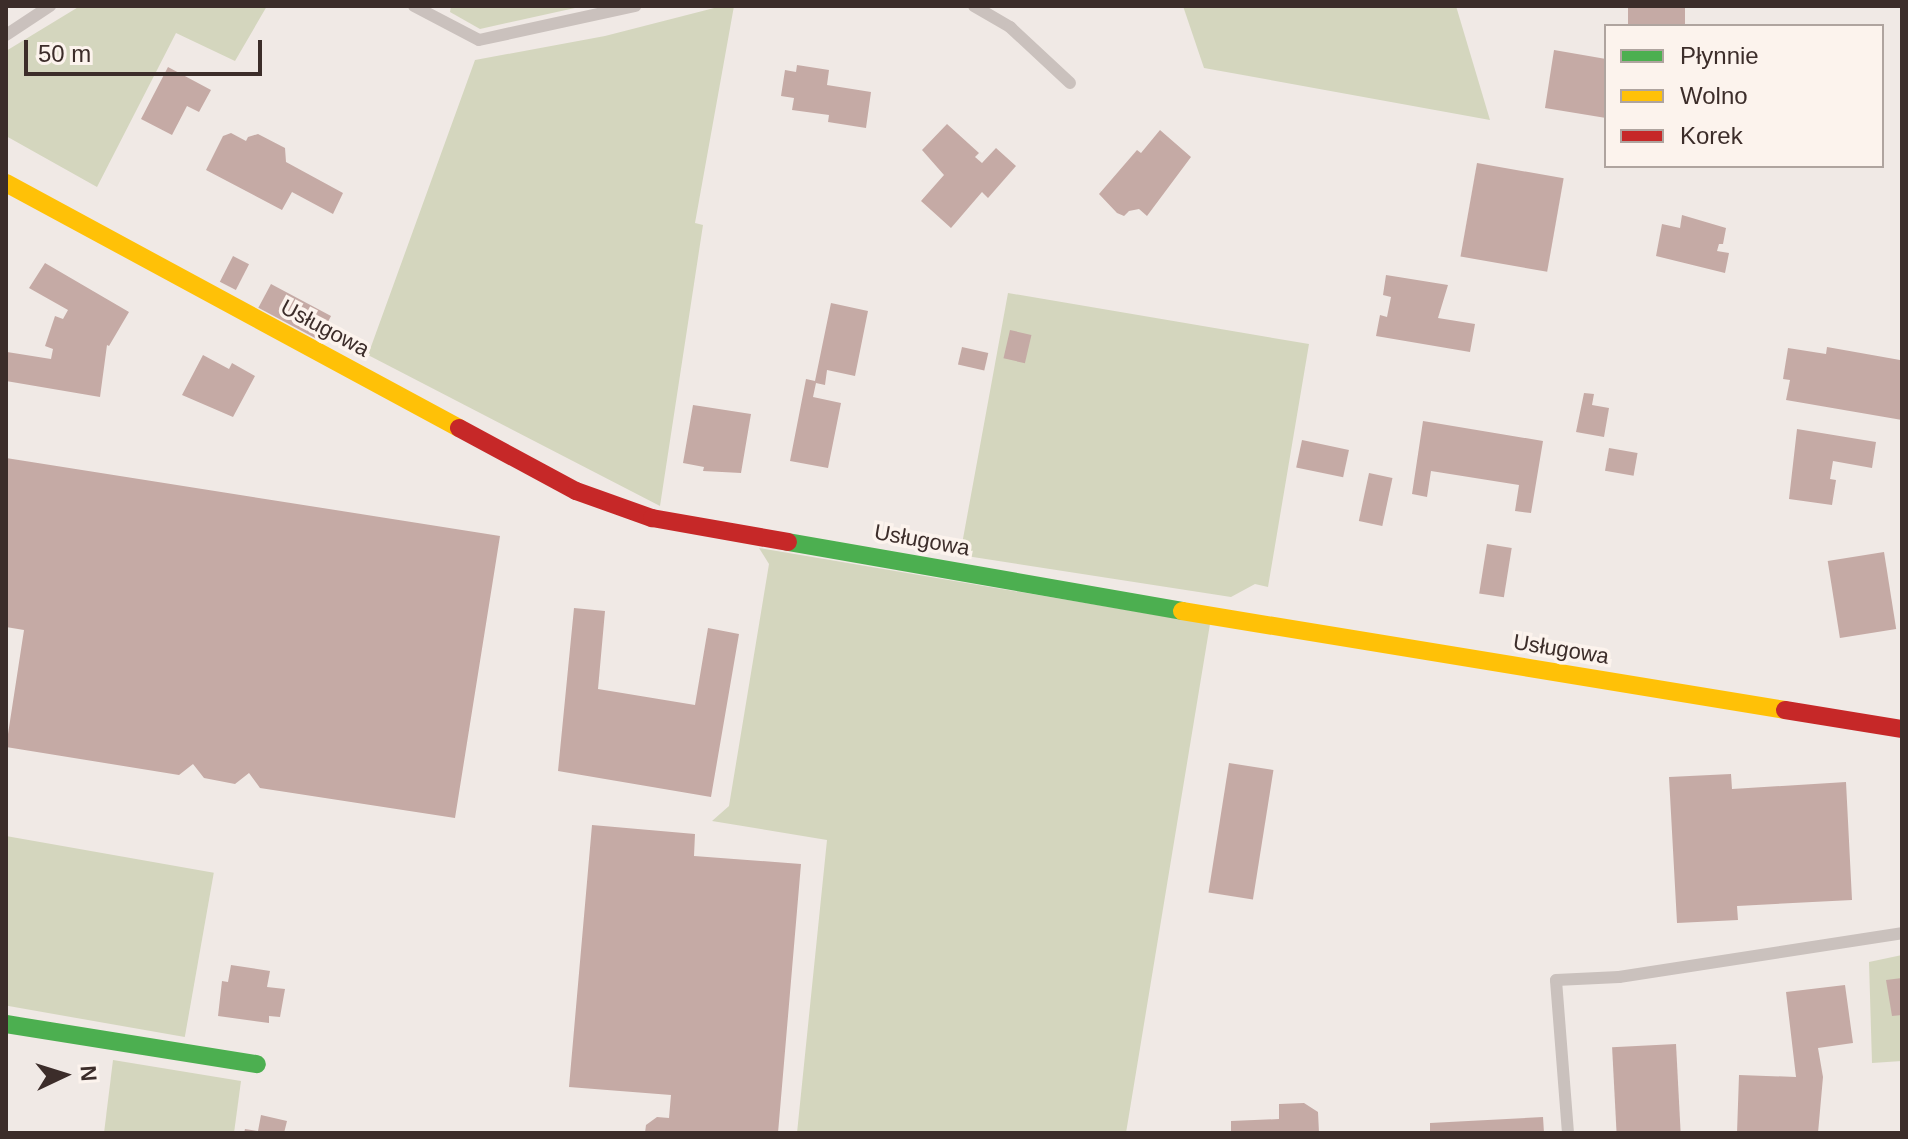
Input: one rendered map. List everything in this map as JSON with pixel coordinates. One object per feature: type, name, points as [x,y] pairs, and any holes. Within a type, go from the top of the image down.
[{"type":"street","name":"Usługowa","points":[[6,183],[576,491],[652,518],[1213,616],[1902,729]]},
{"type":"street","points":[[6,1024],[257,1064]]},
{"type":"lane","points":[[6,35],[50,6]]},
{"type":"lane","points":[[414,6],[479,40],[635,6]]},
{"type":"lane","points":[[974,6],[1010,27],[1070,83]]},
{"type":"lane","points":[[1568,1133],[1556,980],[1619,977],[1902,933]]},
{"type":"green space","points":[[80,6],[267,6],[235,61],[176,33],[97,187],[6,136],[6,51]]},
{"type":"green space","points":[[451,6],[584,6],[480,29],[450,12]]},
{"type":"green space","points":[[722,6],[734,6],[695,223],[703,225],[660,506],[368,355],[475,60],[605,36]]},
{"type":"green space","points":[[1183,6],[1456,6],[1490,120],[1204,68]]},
{"type":"green space","points":[[1008,293],[1309,344],[1268,587],[1255,584],[1231,597],[960,555]]},
{"type":"green space","points":[[759,548],[1210,624],[1126,1133],[797,1133],[827,840],[712,821],[729,806],[769,564]]},
{"type":"green space","points":[[6,836],[214,873],[185,1037],[6,1006]]},
{"type":"green space","points":[[1902,955],[1902,1061],[1872,1063],[1869,962]]},
{"type":"green space","points":[[113,1060],[241,1081],[234,1133],[104,1133]]},
{"type":"building","points":[[1628,6],[1685,6],[1685,24],[1628,24]]},
{"type":"building","points":[[1554,50],[1604,59],[1604,118],[1545,108]]},
{"type":"building","points":[[797,65],[829,70],[827,85],[871,92],[866,128],[828,122],[829,115],[792,110],[794,98],[781,96],[785,70],[796,72]]},
{"type":"building","points":[[168,67],[211,90],[199,112],[187,106],[172,135],[141,119]]},
{"type":"building","points":[[947,124],[979,153],[975,157],[982,163],[996,148],[1016,166],[988,198],[982,192],[951,228],[921,201],[944,175],[922,150]]},
{"type":"building","points":[[1160,130],[1191,157],[1147,216],[1139,209],[1129,211],[1124,216],[1117,213],[1099,194],[1137,150],[1141,153]]},
{"type":"building","points":[[231,133],[246,141],[248,137],[258,134],[285,148],[286,162],[343,193],[333,214],[292,192],[282,210],[206,170],[223,136]]},
{"type":"building","points":[[1477,163],[1564,178],[1547,272],[1461,257]]},
{"type":"building","points":[[1682,215],[1726,228],[1723,244],[1719,244],[1717,251],[1729,253],[1725,273],[1656,256],[1662,224],[1680,228]]},
{"type":"building","points":[[233,256],[249,264],[236,290],[220,282]]},
{"type":"building","points":[[45,263],[129,312],[107,345],[100,397],[6,381],[7,352],[51,359],[53,349],[45,346],[55,316],[63,319],[68,310],[29,288]]},
{"type":"building","points":[[1386,275],[1448,285],[1438,318],[1475,324],[1470,352],[1376,336],[1380,315],[1387,317],[1391,297],[1383,295]]},
{"type":"building","points":[[271,284],[331,316],[318,340],[258,308]]},
{"type":"building","points":[[831,303],[868,311],[855,376],[827,370],[825,385],[816,383],[813,397],[841,403],[828,468],[790,461],[806,379],[815,381]]},
{"type":"building","points":[[1010,330],[1031,335],[1025,363],[1003,358]]},
{"type":"building","points":[[962,347],[988,353],[984,371],[958,365]]},
{"type":"building","points":[[1827,347],[1900,360],[1902,420],[1786,400],[1790,380],[1783,379],[1788,348],[1826,354]]},
{"type":"building","points":[[203,355],[229,369],[232,363],[255,376],[233,417],[182,395]]},
{"type":"building","points":[[1584,393],[1594,394],[1592,405],[1609,408],[1604,437],[1576,432]]},
{"type":"building","points":[[693,405],[751,414],[741,473],[703,471],[704,467],[683,463]]},
{"type":"building","points":[[1423,421],[1543,441],[1531,513],[1515,511],[1519,485],[1431,471],[1427,497],[1412,494]]},
{"type":"building","points":[[1797,429],[1876,442],[1872,468],[1833,461],[1830,479],[1836,480],[1832,505],[1789,499]]},
{"type":"building","points":[[1302,440],[1349,450],[1343,477],[1296,467]]},
{"type":"building","points":[[1609,448],[1638,453],[1634,476],[1605,471]]},
{"type":"building","points":[[6,458],[500,536],[455,818],[260,788],[249,773],[235,784],[204,778],[193,764],[179,775],[6,747],[24,630],[6,627]]},
{"type":"building","points":[[1369,473],[1392,478],[1382,526],[1359,521]]},
{"type":"building","points":[[1487,544],[1512,548],[1504,597],[1479,593]]},
{"type":"building","points":[[1884,552],[1896,629],[1840,638],[1828,561]]},
{"type":"building","points":[[574,608],[605,611],[598,689],[695,705],[708,628],[739,634],[711,797],[558,771]]},
{"type":"building","points":[[1229,763],[1273,770],[1253,899],[1209,892]]},
{"type":"building","points":[[1731,774],[1732,789],[1846,782],[1852,900],[1737,906],[1738,920],[1677,923],[1669,777]]},
{"type":"building","points":[[592,825],[695,834],[694,856],[801,864],[778,1133],[645,1133],[646,1125],[657,1117],[669,1118],[671,1095],[569,1087]]},
{"type":"building","points":[[231,965],[270,971],[267,987],[285,989],[280,1017],[269,1016],[269,1023],[218,1016],[222,981],[228,982]]},
{"type":"building","points":[[1902,978],[1902,1015],[1892,1016],[1886,980]]},
{"type":"building","points":[[1845,985],[1853,1043],[1818,1048],[1823,1077],[1818,1133],[1737,1133],[1739,1075],[1796,1077],[1786,992]]},
{"type":"building","points":[[1676,1044],[1681,1133],[1617,1133],[1612,1047]]},
{"type":"building","points":[[1304,1103],[1318,1112],[1319,1133],[1231,1133],[1231,1121],[1279,1119],[1279,1104]]},
{"type":"building","points":[[261,1115],[287,1121],[284,1133],[244,1133],[245,1129],[258,1131]]},
{"type":"building","points":[[1543,1117],[1544,1133],[1430,1133],[1430,1123]]},
{"type":"traffic: fast","points":[[788,542],[1182,611]]},
{"type":"traffic: fast","points":[[6,1024],[257,1064]]},
{"type":"traffic: slow","points":[[6,183],[459,428]]},
{"type":"traffic: slow","points":[[1182,611],[1785,710]]},
{"type":"traffic: jam","points":[[459,428],[576,491],[652,518],[788,542]]},
{"type":"traffic: jam","points":[[1785,710],[1902,729]]}]
